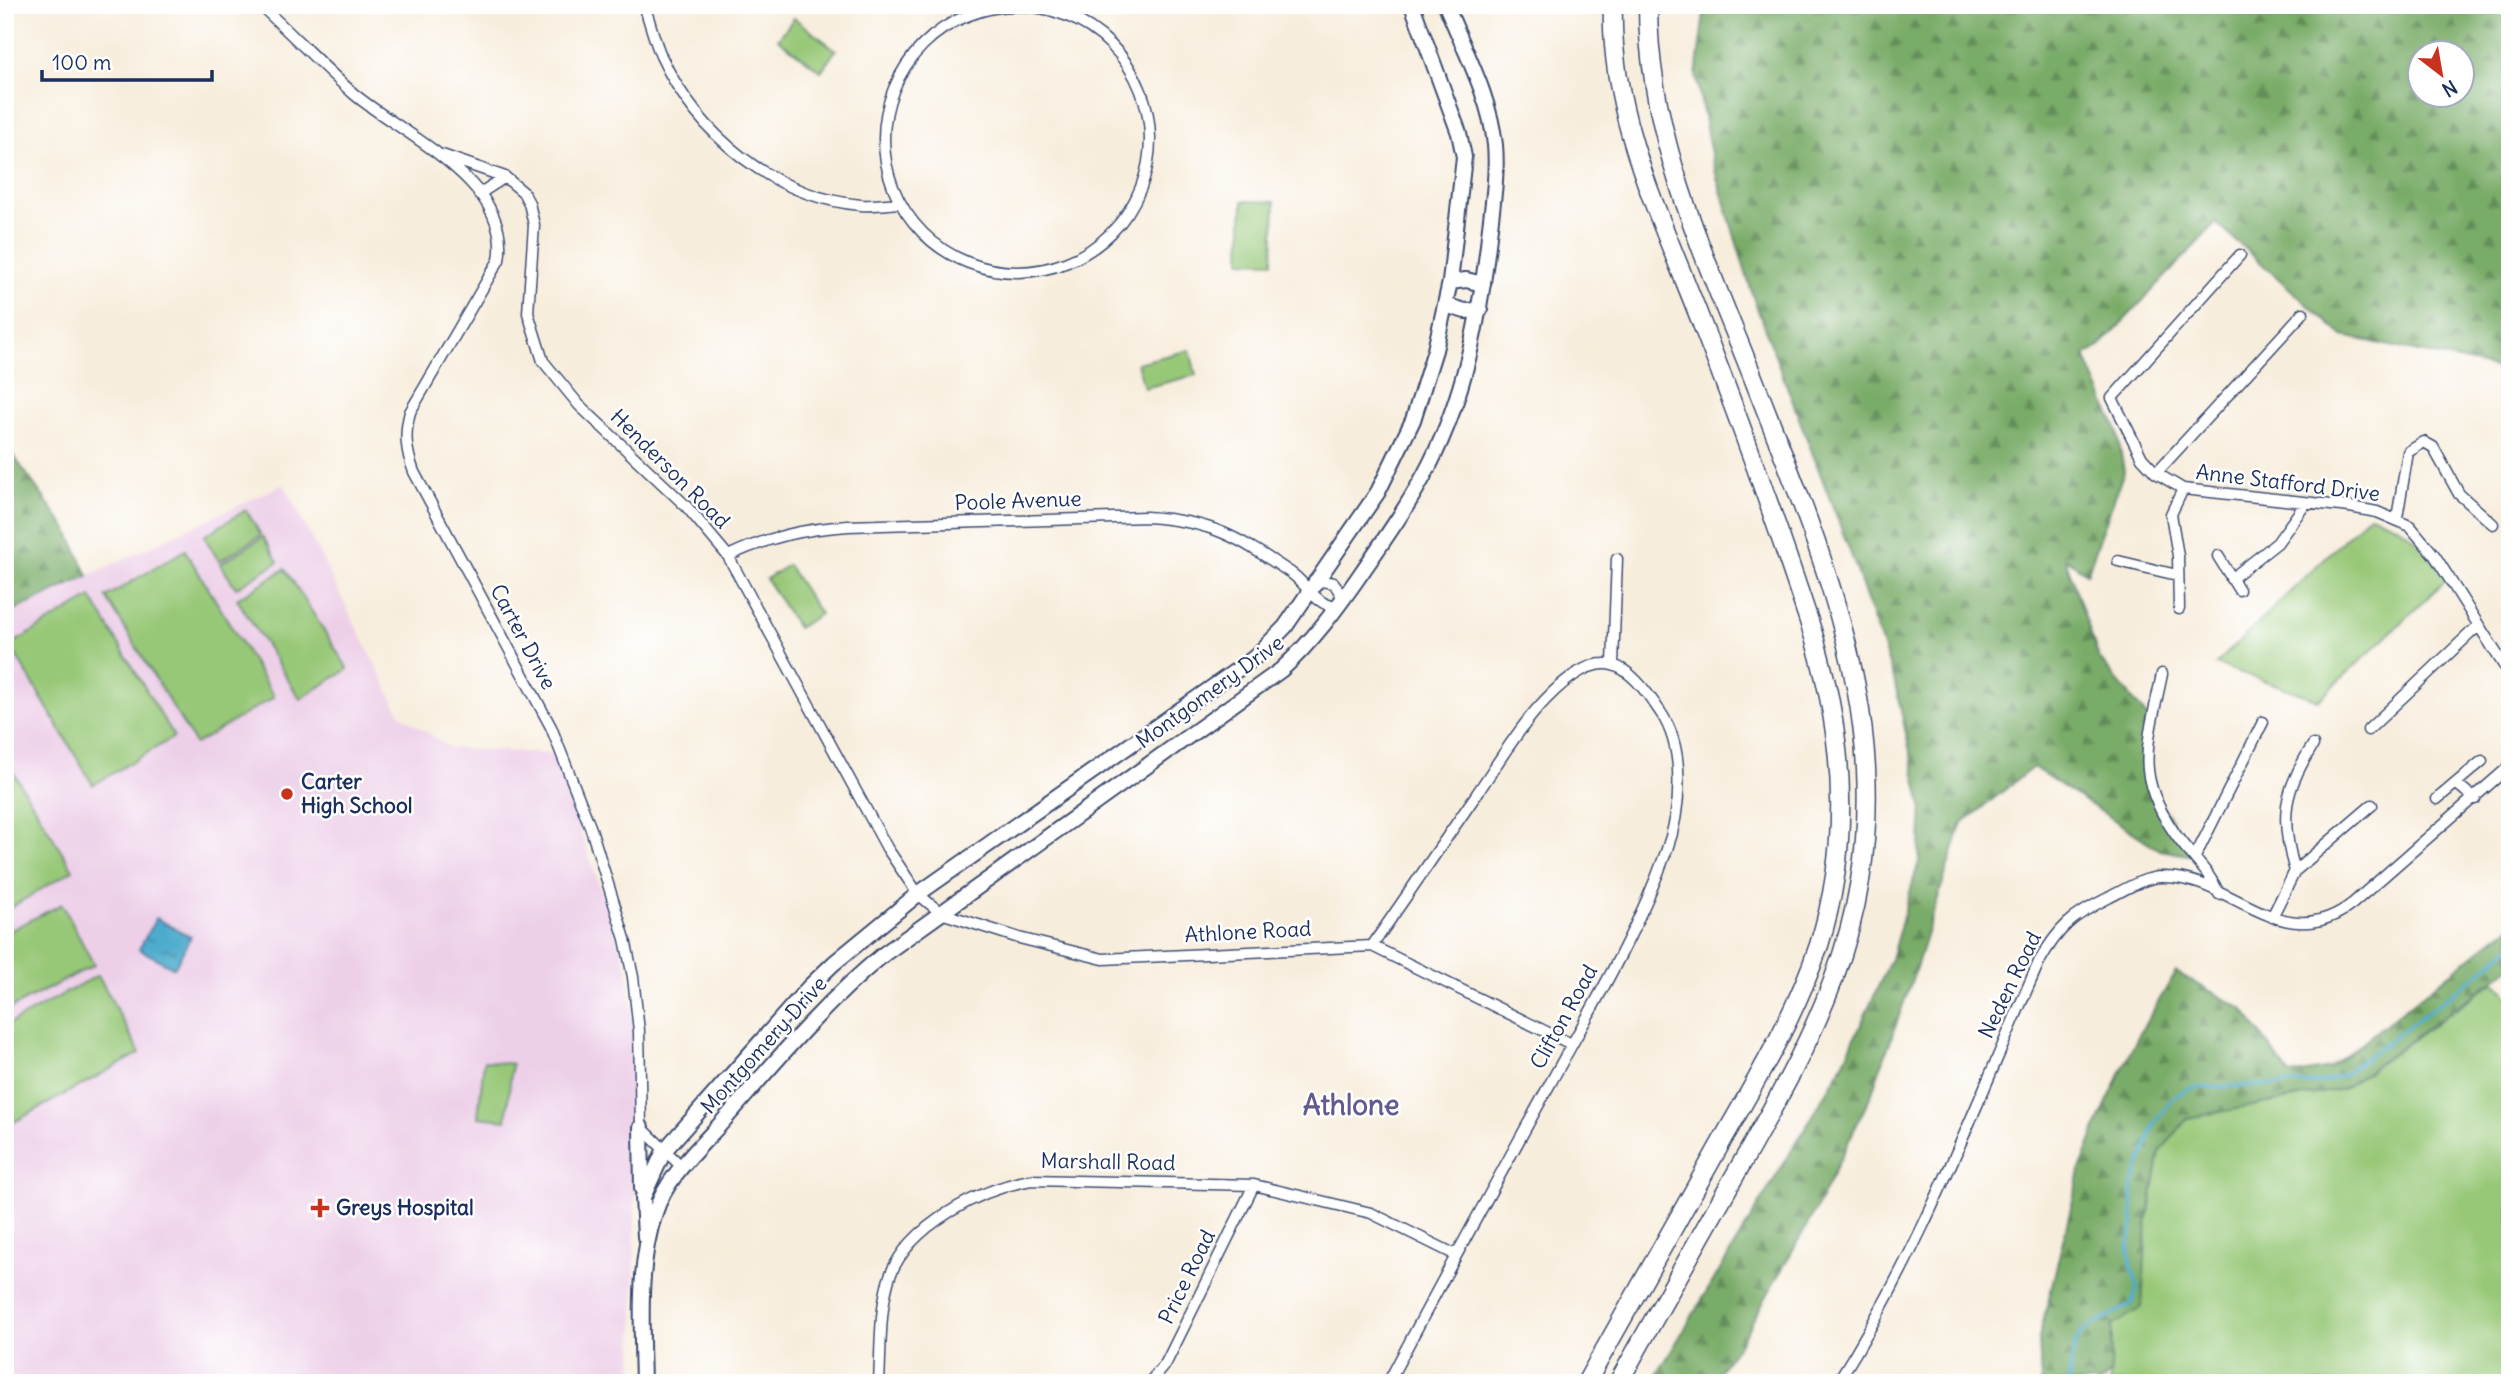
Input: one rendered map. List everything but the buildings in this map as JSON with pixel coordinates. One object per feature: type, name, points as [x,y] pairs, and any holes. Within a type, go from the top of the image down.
[{"type":"highway","points":[[1586,1383],[1756,1079],[1800,993],[1819,943],[1837,858],[1841,778],[1838,738],[1821,657],[1724,380],[1644,177],[1629,127],[1618,80],[1613,5]]},
{"type":"highway","points":[[1618,1383],[1780,1097],[1832,989],[1863,873],[1867,821],[1861,729],[1852,671],[1840,622],[1810,533],[1667,149],[1653,88],[1648,5]]},
{"type":"street","name":"Henderson Road","points":[[260,5],[354,94],[442,155],[479,194]]},
{"type":"street","points":[[644,5],[661,54],[681,92],[718,138],[745,160],[779,181],[818,197],[863,206],[899,202]]},
{"type":"street","name":"Montgomery Drive","points":[[643,1383],[642,1318],[647,1248],[643,1197],[664,1151],[834,962],[918,894],[1254,658],[1285,627],[1308,582],[1390,471],[1426,385],[1446,305],[1464,149],[1412,5]]},
{"type":"street","name":"Montgomery Drive","points":[[647,1248],[659,1201],[682,1167],[797,1036],[856,976],[1282,670],[1307,645],[1340,602],[1402,513],[1430,464],[1452,412],[1480,310],[1495,146],[1485,101],[1446,5]]},
{"type":"street","points":[[997,6],[1020,6],[1059,15],[1090,30],[1128,65],[1149,115],[1152,141],[1149,170],[1138,199],[1117,227],[1087,253],[1066,265],[1044,272],[1011,273],[984,269],[935,244],[914,225],[899,202],[886,167],[883,147],[890,92],[905,65],[941,27],[966,14],[997,6]]},
{"type":"street","name":"Henderson Road","points":[[442,155],[505,177],[523,192],[532,213],[534,258],[527,289],[528,313],[543,361],[579,405],[686,506],[728,556],[887,848],[918,894]]},
{"type":"street","points":[[479,194],[505,177]]},
{"type":"street","name":"Carter Drive","points":[[479,194],[495,225],[500,243],[499,260],[410,412],[405,430],[405,444],[414,472],[551,727],[591,829],[625,939],[633,977],[639,1031],[641,1126]]},
{"type":"street","name":"Anne Stafford Drive","points":[[2240,256],[2112,398],[2142,458],[2156,473],[2183,489],[2350,507],[2397,518],[2410,526],[2435,556],[2510,675]]},
{"type":"street","points":[[1450,282],[1466,280],[1483,284]]},
{"type":"street","points":[[1446,305],[1465,311],[1480,310]]},
{"type":"street","points":[[2156,473],[2303,313]]},
{"type":"street","points":[[2397,518],[2408,452],[2424,442],[2433,447],[2459,494],[2493,524]]},
{"type":"street","points":[[2179,609],[2178,556],[2171,514],[2183,489]]},
{"type":"street","points":[[2231,579],[2277,543],[2306,503]]},
{"type":"street","name":"Poole Avenue","points":[[728,556],[772,537],[800,530],[848,526],[1146,517],[1208,525],[1240,539],[1308,582],[1324,604],[1340,602],[1334,583],[1308,582]]},
{"type":"street","points":[[2218,556],[2239,590]]},
{"type":"street","points":[[1371,946],[1537,709],[1584,669],[1613,664],[1617,559]]},
{"type":"street","points":[[2118,561],[2177,575]]},
{"type":"street","points":[[2368,730],[2478,626]]},
{"type":"street","name":"Clifton Road","points":[[1388,1383],[1623,949],[1667,850],[1677,804],[1678,773],[1674,743],[1665,717],[1650,695],[1613,664]]},
{"type":"street","points":[[2162,674],[2147,776],[2156,806],[2211,876],[2219,894]]},
{"type":"street","points":[[2195,857],[2263,722]]},
{"type":"street","points":[[2295,871],[2285,810],[2290,785],[2313,745]]},
{"type":"street","points":[[1117,754],[1133,775]]},
{"type":"street","points":[[2437,799],[2482,761]]},
{"type":"street","points":[[1102,764],[1107,777],[1117,786]]},
{"type":"street","name":"Neden Road","points":[[1837,1383],[1863,1342],[1913,1245],[2039,962],[2060,928],[2081,912],[2160,877],[2192,881],[2272,917],[2300,923],[2340,914],[2510,766]]},
{"type":"street","points":[[2457,783],[2475,799]]},
{"type":"street","points":[[2272,917],[2295,871],[2372,805]]},
{"type":"street","name":"Athlone Road","points":[[918,894],[941,913],[1019,938],[1103,959],[1371,946],[1572,1044]]},
{"type":"street","points":[[796,1002],[815,1018]]},
{"type":"street","points":[[778,1023],[797,1036]]},
{"type":"street","points":[[641,1126],[682,1167]]},
{"type":"street","points":[[641,1126],[643,1197]]},
{"type":"street","name":"Marshall Road","points":[[879,1383],[883,1312],[891,1276],[905,1250],[949,1212],[978,1195],[1007,1184],[1031,1180],[1254,1185],[1370,1213],[1456,1255]]},
{"type":"street","name":"Price Road","points":[[1149,1383],[1167,1363],[1254,1185]]},
{"type":"shaded area","points":[[284,484],[401,715],[450,748],[554,754],[627,967],[635,1034],[633,1383],[5,1383],[5,615]]},
{"type":"green space","points":[[1705,5],[2510,5],[2510,371],[2343,336],[2216,223],[2101,345],[2085,356],[2117,431],[2124,471],[2087,574],[2065,558],[2099,658],[2149,719],[2148,768],[2156,796],[2194,856],[2160,850],[2033,767],[1961,825],[1914,974],[1871,1095],[1815,1211],[1740,1343],[1710,1383],[1652,1383],[1840,1070],[1891,959],[1919,861],[1922,806],[1894,679],[1852,557],[1754,300],[1713,164],[1696,76]]},
{"type":"green space","points":[[794,18],[836,50],[821,71],[778,39]]},
{"type":"green space","points":[[1243,201],[1275,202],[1273,262],[1241,261]]},
{"type":"green space","points":[[1190,350],[1196,375],[1144,388],[1137,363]]},
{"type":"green space","points":[[5,444],[68,531],[88,576],[5,615]]},
{"type":"green space","points":[[246,510],[261,535],[219,561],[204,536]]},
{"type":"green space","points":[[2369,515],[2396,525],[2415,539],[2447,579],[2319,700],[2216,664]]},
{"type":"green space","points":[[263,537],[278,562],[236,588],[220,564]]},
{"type":"green space","points":[[185,550],[274,697],[195,744],[106,597]]},
{"type":"green space","points":[[788,565],[820,614],[798,628],[766,579]]},
{"type":"green space","points":[[285,569],[348,669],[300,699],[237,599]]},
{"type":"green space","points":[[91,597],[174,737],[93,785],[10,645]]},
{"type":"green space","points":[[5,759],[73,870],[5,911]]},
{"type":"green space","points":[[62,904],[94,965],[5,1011],[5,933]]},
{"type":"green space","points":[[2510,926],[2510,968],[2343,1089],[2188,1118],[2160,1152],[2147,1223],[2142,1307],[2112,1326],[2111,1372],[2102,1383],[2041,1383],[2039,1338],[2081,1167],[2102,1113],[2138,1036],[2176,972],[2243,1009],[2290,1075],[2330,1068]]},
{"type":"green space","points":[[98,975],[140,1053],[5,1127],[5,1026]]},
{"type":"green space","points":[[2495,981],[2510,998],[2510,1383],[2110,1383],[2112,1326],[2147,1223],[2160,1152],[2188,1117],[2343,1089]]},
{"type":"green space","points":[[484,1061],[512,1064],[506,1120],[478,1117]]},
{"type":"water","points":[[156,918],[191,937],[174,968],[139,949]]},
{"type":"waterway","points":[[2068,1383],[2074,1347],[2082,1331],[2131,1304],[2137,1290],[2128,1249],[2133,1223],[2132,1188],[2155,1122],[2174,1097],[2190,1088],[2319,1083],[2342,1076],[2477,975],[2510,947]]},
{"type":"place","name":"Carter High School","points":[[287,794]]},
{"type":"place","name":"Greys Hospital","points":[[320,1208]]},
{"type":"district","name":"Athlone","points":[[1351,1105]]}]
